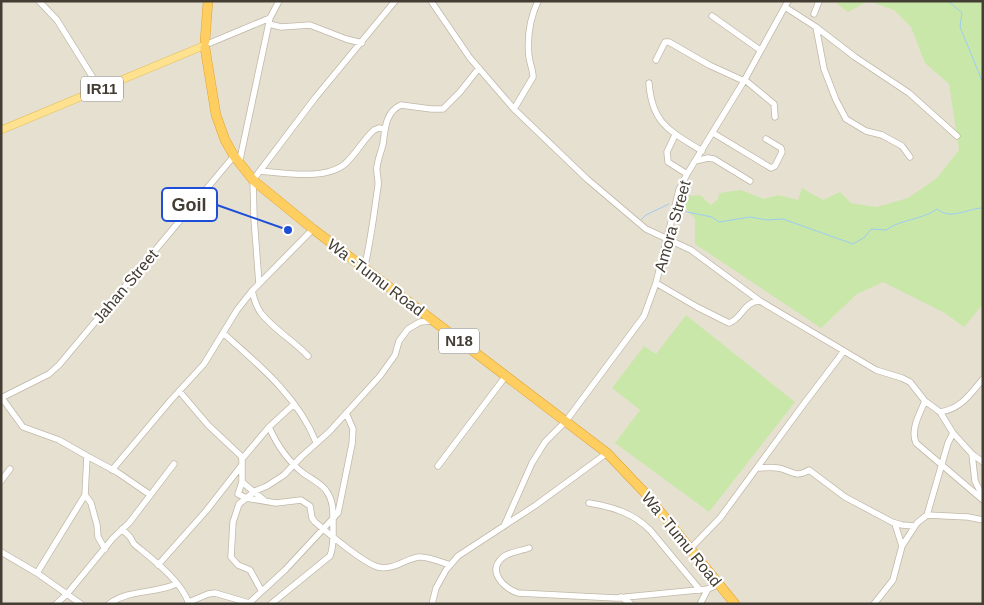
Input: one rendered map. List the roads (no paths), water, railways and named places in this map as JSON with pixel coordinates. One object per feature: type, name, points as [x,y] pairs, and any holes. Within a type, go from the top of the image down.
[{"type":"highway","name":"N18","points":[[206,44],[208,1]]},
{"type":"highway","name":"Wa -Tumu Road","points":[[206,44],[216,115],[225,140],[237,160],[253,180],[364,269],[607,453],[645,492],[735,604]]},
{"type":"main road","name":"IR11","points":[[1,130],[206,44]]},
{"type":"street","points":[[39,1],[57,20],[100,89]]},
{"type":"street","points":[[237,160],[269,21],[279,1]]},
{"type":"street","points":[[259,284],[253,180],[316,98],[396,1]]},
{"type":"street","points":[[431,1],[479,68],[514,109],[587,179],[646,229],[691,250],[760,301],[876,370],[910,382],[925,401],[940,412],[953,433],[972,454],[983,462]]},
{"type":"street","points":[[514,109],[533,77],[528,39],[538,1]]},
{"type":"street","points":[[814,14],[819,1]]},
{"type":"street","points":[[787,4],[855,57],[909,93],[957,136]]},
{"type":"street","name":"Amora Street","points":[[504,526],[532,464],[545,442],[566,421],[644,316],[656,283],[679,190],[686,174],[744,81],[787,4]]},
{"type":"street","points":[[712,16],[760,50]]},
{"type":"street","points":[[206,44],[269,21],[281,26],[310,25],[362,43]]},
{"type":"street","points":[[816,27],[824,69],[836,100],[846,119],[902,146],[910,156]]},
{"type":"street","points":[[656,60],[665,42],[670,42],[744,81],[774,104],[775,118]]},
{"type":"street","points":[[364,269],[371,242],[374,207],[379,180],[377,165],[383,144],[384,129],[389,116],[401,105],[431,109],[443,108],[460,92],[479,68]]},
{"type":"street","points":[[649,82],[650,97],[658,118],[675,135],[702,151]]},
{"type":"street","points":[[260,171],[310,174],[334,170],[346,164],[374,130],[384,129]]},
{"type":"street","points":[[713,133],[771,168],[775,166],[782,152],[780,148],[766,138]]},
{"type":"street","points":[[675,135],[667,152],[668,162],[686,174]]},
{"type":"street","points":[[695,162],[708,158],[714,159],[750,181]]},
{"type":"street","name":"Jahan Street","points":[[1,398],[49,374],[59,365],[237,160]]},
{"type":"street","points":[[112,470],[204,364],[237,310],[252,291],[313,229]]},
{"type":"street","points":[[656,283],[697,307],[728,322],[733,321],[753,301],[760,301]]},
{"type":"street","points":[[252,291],[259,312],[295,342],[308,356]]},
{"type":"street","points":[[261,590],[250,570],[238,565],[231,557],[230,549],[235,512],[239,504],[255,491],[284,475],[316,442],[329,432],[380,376],[394,355],[399,341],[408,329],[420,322],[433,321]]},
{"type":"street","points":[[222,334],[283,388],[310,427],[316,442]]},
{"type":"street","points":[[690,549],[720,518],[844,351]]},
{"type":"street","points":[[438,466],[505,377]]},
{"type":"street","points":[[940,412],[957,407],[965,401],[983,379]]},
{"type":"street","points":[[180,392],[208,425],[232,446],[242,462],[242,482],[238,494],[246,498],[276,503],[301,500],[310,506],[312,519],[378,567],[399,565],[418,557],[450,565]]},
{"type":"street","points":[[1,398],[23,426],[59,440],[150,494]]},
{"type":"street","points":[[925,401],[916,423],[914,440],[983,499]]},
{"type":"street","points":[[158,565],[206,511],[269,427],[294,404]]},
{"type":"street","points":[[122,530],[176,584],[185,594],[189,603],[208,594],[215,593],[249,603],[285,570],[338,512],[352,444],[353,429],[346,413]]},
{"type":"street","points":[[269,427],[276,442],[294,464],[327,490],[333,507],[333,536],[330,556],[271,604]]},
{"type":"street","points":[[874,604],[895,576],[902,546],[914,526],[927,515],[943,466],[948,443],[953,433]]},
{"type":"street","points":[[432,604],[436,588],[458,556],[552,494],[607,453]]},
{"type":"street","points":[[972,454],[972,466],[983,499]]},
{"type":"street","points":[[38,573],[84,495],[87,456]]},
{"type":"street","points":[[56,604],[67,594],[112,538],[122,530],[140,509],[174,464]]},
{"type":"street","points":[[757,468],[780,468],[789,473],[801,474],[809,470],[845,497],[895,524],[914,526]]},
{"type":"street","points":[[1,481],[10,470]]},
{"type":"street","points":[[242,482],[265,500]]},
{"type":"street","points":[[84,495],[90,503],[97,525],[98,537],[104,549]]},
{"type":"street","points":[[589,503],[609,506],[631,514],[641,521],[700,590]]},
{"type":"street","points":[[927,515],[968,517],[983,520]]},
{"type":"street","points":[[895,524],[902,546]]},
{"type":"street","points":[[529,548],[503,556],[497,564],[497,576],[502,584],[518,593],[621,597],[708,589],[719,584]]},
{"type":"street","points":[[1,552],[38,573],[81,604]]},
{"type":"street","points":[[109,604],[129,594],[168,588],[176,584]]},
{"type":"street","points":[[700,603],[708,589]]},
{"type":"street","points":[[604,604],[609,597]]},
{"type":"street","points":[[621,597],[631,604]]},
{"type":"waterway","points":[[948,1],[962,13],[960,27],[983,83]]},
{"type":"waterway","points":[[641,220],[646,215],[669,204]]},
{"type":"waterway","points":[[679,207],[687,212],[712,217],[719,222],[750,217],[767,220],[783,219],[853,244],[865,237],[871,229],[886,230],[937,209],[948,214],[954,214],[983,208]]},
{"type":"place","name":"Goil","points":[[288,230]]}]
